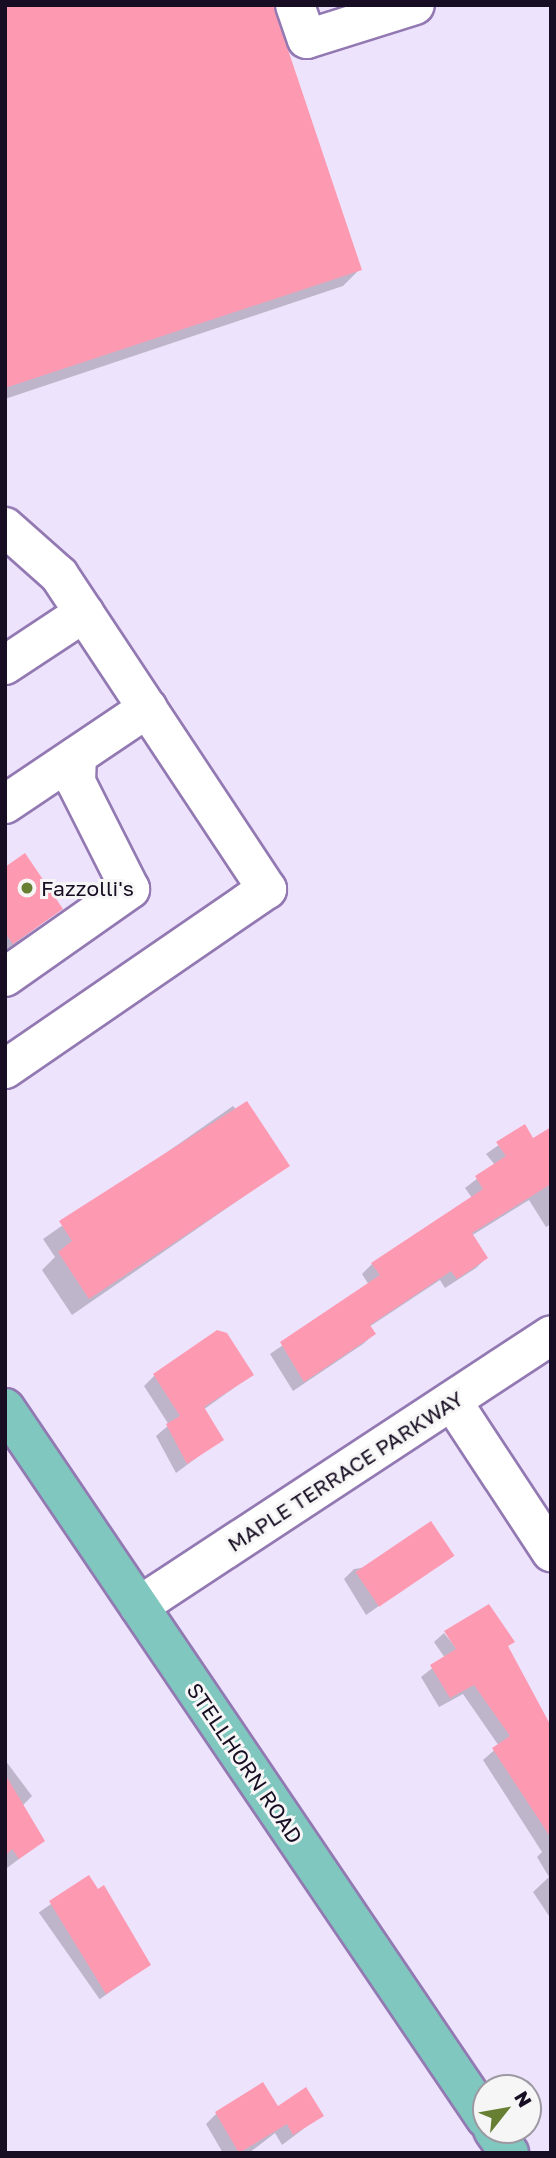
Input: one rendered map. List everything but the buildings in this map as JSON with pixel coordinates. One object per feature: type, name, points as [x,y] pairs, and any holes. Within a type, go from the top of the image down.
[{"type":"main road","name":"STELLHORN ROAD","points":[[5,1408],[472,2098]]},
{"type":"street","points":[[295,5],[307,39],[415,5]]},
{"type":"street","points":[[5,527],[59,575],[267,889],[5,1069]]},
{"type":"street","points":[[5,665],[84,613]]},
{"type":"street","points":[[5,804],[148,708]]},
{"type":"street","points":[[5,977],[130,889],[76,782],[77,756]]},
{"type":"street","name":"MAPLE TERRACE PARKWAY","points":[[139,1605],[551,1335]]},
{"type":"street","points":[[452,1401],[551,1552]]},
{"type":"place","name":"Fazzolli's","points":[[27,888]]}]
